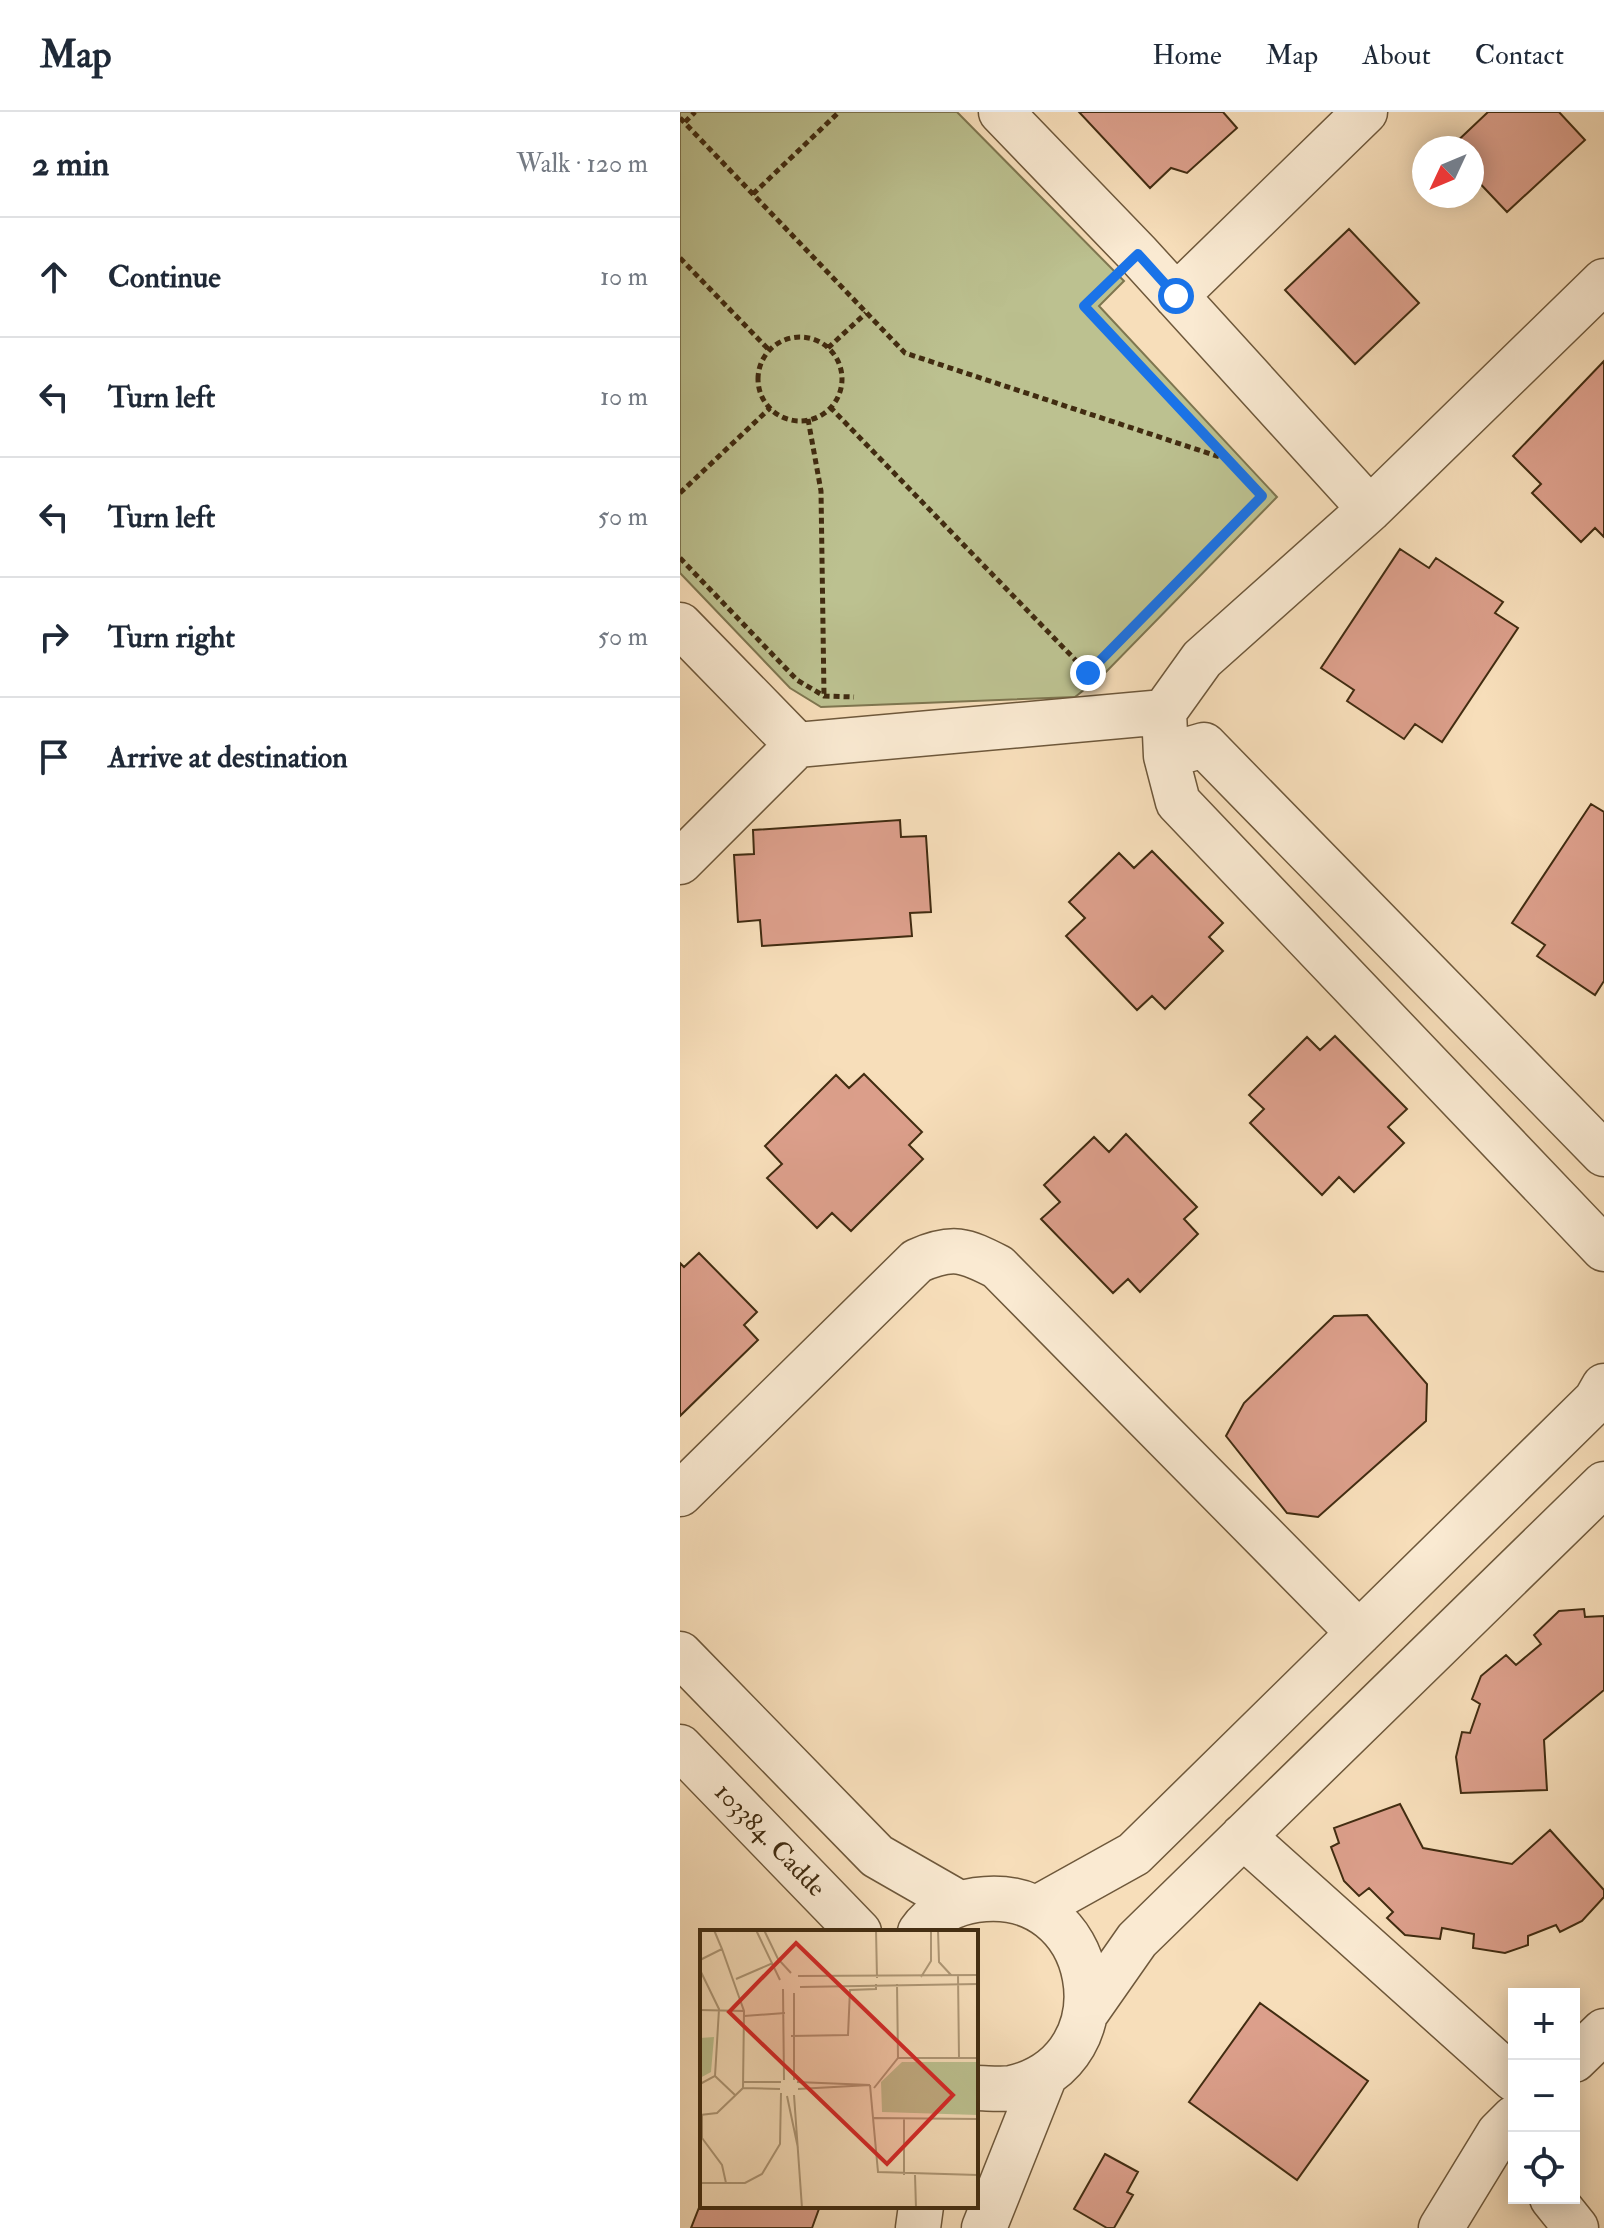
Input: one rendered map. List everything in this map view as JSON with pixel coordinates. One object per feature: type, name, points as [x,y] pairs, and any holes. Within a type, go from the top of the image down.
[{"type":"street","points":[[1001,112],[1138,254],[1370,509]]},
{"type":"street","points":[[1176,296],[1365,112]]},
{"type":"street","points":[[1604,281],[1370,509],[1202,659],[1164,712],[1166,756],[1178,802],[1604,1249]]},
{"type":"street","points":[[680,625],[797,745]]},
{"type":"street","points":[[680,862],[797,745],[1164,712]]},
{"type":"street","points":[[1166,756],[1204,745],[1604,1154]]},
{"type":"street","points":[[680,1494],[917,1261],[936,1252],[964,1249],[998,1267],[1359,1633]]},
{"type":"street","points":[[1037,1908],[1134,1854],[1596,1400],[1604,1386]]},
{"type":"street","points":[[984,2228],[1045,2075],[1073,2047],[1088,2010],[1137,1940],[1604,1484]]},
{"type":"street","points":[[680,1654],[877,1856],[959,1903]]},
{"type":"street","name":"103384. Cadde","points":[[680,1747],[857,1930]]},
{"type":"street","points":[[1243,1836],[1508,2074]]},
{"type":"street","points":[[921,1930],[926,1923],[959,1903],[999,1897],[1037,1908],[1068,1934],[1086,1969],[1088,2010]]},
{"type":"street","points":[[1580,2054],[1604,2031]]},
{"type":"street","points":[[978,2088],[1011,2088],[1045,2075]]},
{"type":"street","points":[[1441,2228],[1508,2135]]},
{"type":"street","points":[[1557,2204],[1576,2228]]},
{"type":"street","points":[[918,2228],[921,2208]]},
{"type":"path","points":[[695,112],[682,120],[905,353],[1227,459]]},
{"type":"path","points":[[753,194],[839,112]]},
{"type":"path","points":[[1066,680],[1088,673],[1262,496],[1084,306],[1138,254]]},
{"type":"path","points":[[680,258],[769,350]]},
{"type":"path","points":[[828,348],[866,313]]},
{"type":"path","points":[[790,337],[810,338],[828,348],[840,364],[842,385],[830,407],[819,417],[799,421],[780,416],[770,408],[758,383],[760,363],[769,350],[790,337]]},
{"type":"path","points":[[830,407],[1088,673]]},
{"type":"path","points":[[680,493],[770,408]]},
{"type":"path","points":[[808,419],[821,491],[824,696]]},
{"type":"path","points":[[680,558],[797,680],[824,696],[867,696]]},
{"type":"green space","points":[[680,112],[957,112],[1124,281],[1099,306],[1277,497],[1104,674],[1075,697],[821,707],[790,688],[680,573]]},
{"type":"building","points":[[1079,112],[1223,112],[1237,128],[1187,173],[1171,168],[1150,188]]},
{"type":"building","points":[[1488,112],[1559,112],[1585,140],[1507,212],[1484,188],[1484,136],[1463,136]]},
{"type":"building","points":[[1349,229],[1419,303],[1355,364],[1285,290]]},
{"type":"building","points":[[1604,361],[1604,537],[1595,528],[1581,542],[1532,493],[1541,484],[1513,456]]},
{"type":"building","points":[[1400,549],[1429,568],[1436,558],[1503,602],[1495,613],[1518,628],[1442,742],[1415,724],[1404,739],[1347,701],[1354,690],[1321,668]]},
{"type":"building","points":[[1591,804],[1604,812],[1604,981],[1595,995],[1537,956],[1545,945],[1512,923]]},
{"type":"building","points":[[900,820],[901,837],[926,836],[931,912],[910,913],[912,936],[762,946],[760,920],[738,922],[734,855],[754,854],[753,830]]},
{"type":"building","points":[[1152,851],[1223,923],[1209,937],[1223,951],[1165,1009],[1152,996],[1137,1010],[1066,936],[1085,918],[1069,902],[1119,853],[1134,868]]},
{"type":"building","points":[[1335,1036],[1407,1109],[1388,1127],[1404,1143],[1354,1192],[1339,1177],[1322,1195],[1250,1123],[1264,1109],[1249,1095],[1307,1037],[1320,1050]]},
{"type":"building","points":[[864,1074],[922,1132],[909,1145],[923,1159],[851,1231],[832,1213],[817,1228],[767,1178],[782,1164],[765,1146],[836,1075],[849,1088]]},
{"type":"building","points":[[1126,1134],[1197,1207],[1184,1219],[1198,1234],[1140,1292],[1128,1279],[1113,1293],[1041,1219],[1060,1202],[1044,1185],[1094,1137],[1109,1152]]},
{"type":"building","points":[[699,1253],[757,1312],[744,1325],[758,1340],[680,1416],[680,1263],[684,1267]]},
{"type":"building","points":[[1367,1315],[1427,1384],[1426,1421],[1318,1517],[1287,1513],[1226,1436],[1244,1403],[1334,1316]]},
{"type":"building","points":[[1584,1609],[1585,1617],[1604,1616],[1604,1690],[1544,1740],[1547,1790],[1461,1793],[1456,1757],[1462,1732],[1470,1733],[1480,1704],[1472,1699],[1481,1676],[1506,1655],[1516,1665],[1541,1644],[1534,1635],[1559,1611]]},
{"type":"building","points":[[1400,1804],[1423,1848],[1512,1864],[1550,1830],[1604,1890],[1604,1897],[1582,1921],[1560,1932],[1556,1925],[1528,1936],[1528,1945],[1505,1953],[1473,1948],[1474,1934],[1442,1928],[1440,1939],[1405,1935],[1387,1918],[1393,1912],[1369,1888],[1359,1896],[1344,1881],[1331,1847],[1339,1843],[1334,1828]]},
{"type":"building","points":[[1260,2003],[1368,2081],[1297,2180],[1189,2102]]},
{"type":"building","points":[[1105,2154],[1138,2172],[1127,2192],[1133,2195],[1114,2228],[1107,2228],[1074,2209]]},
{"type":"building","points":[[700,2205],[700,2208],[819,2208],[812,2228],[691,2228]]},
{"type":"route","points":[[1088,673],[1262,496],[1084,306],[1138,254],[1176,296]]}]
